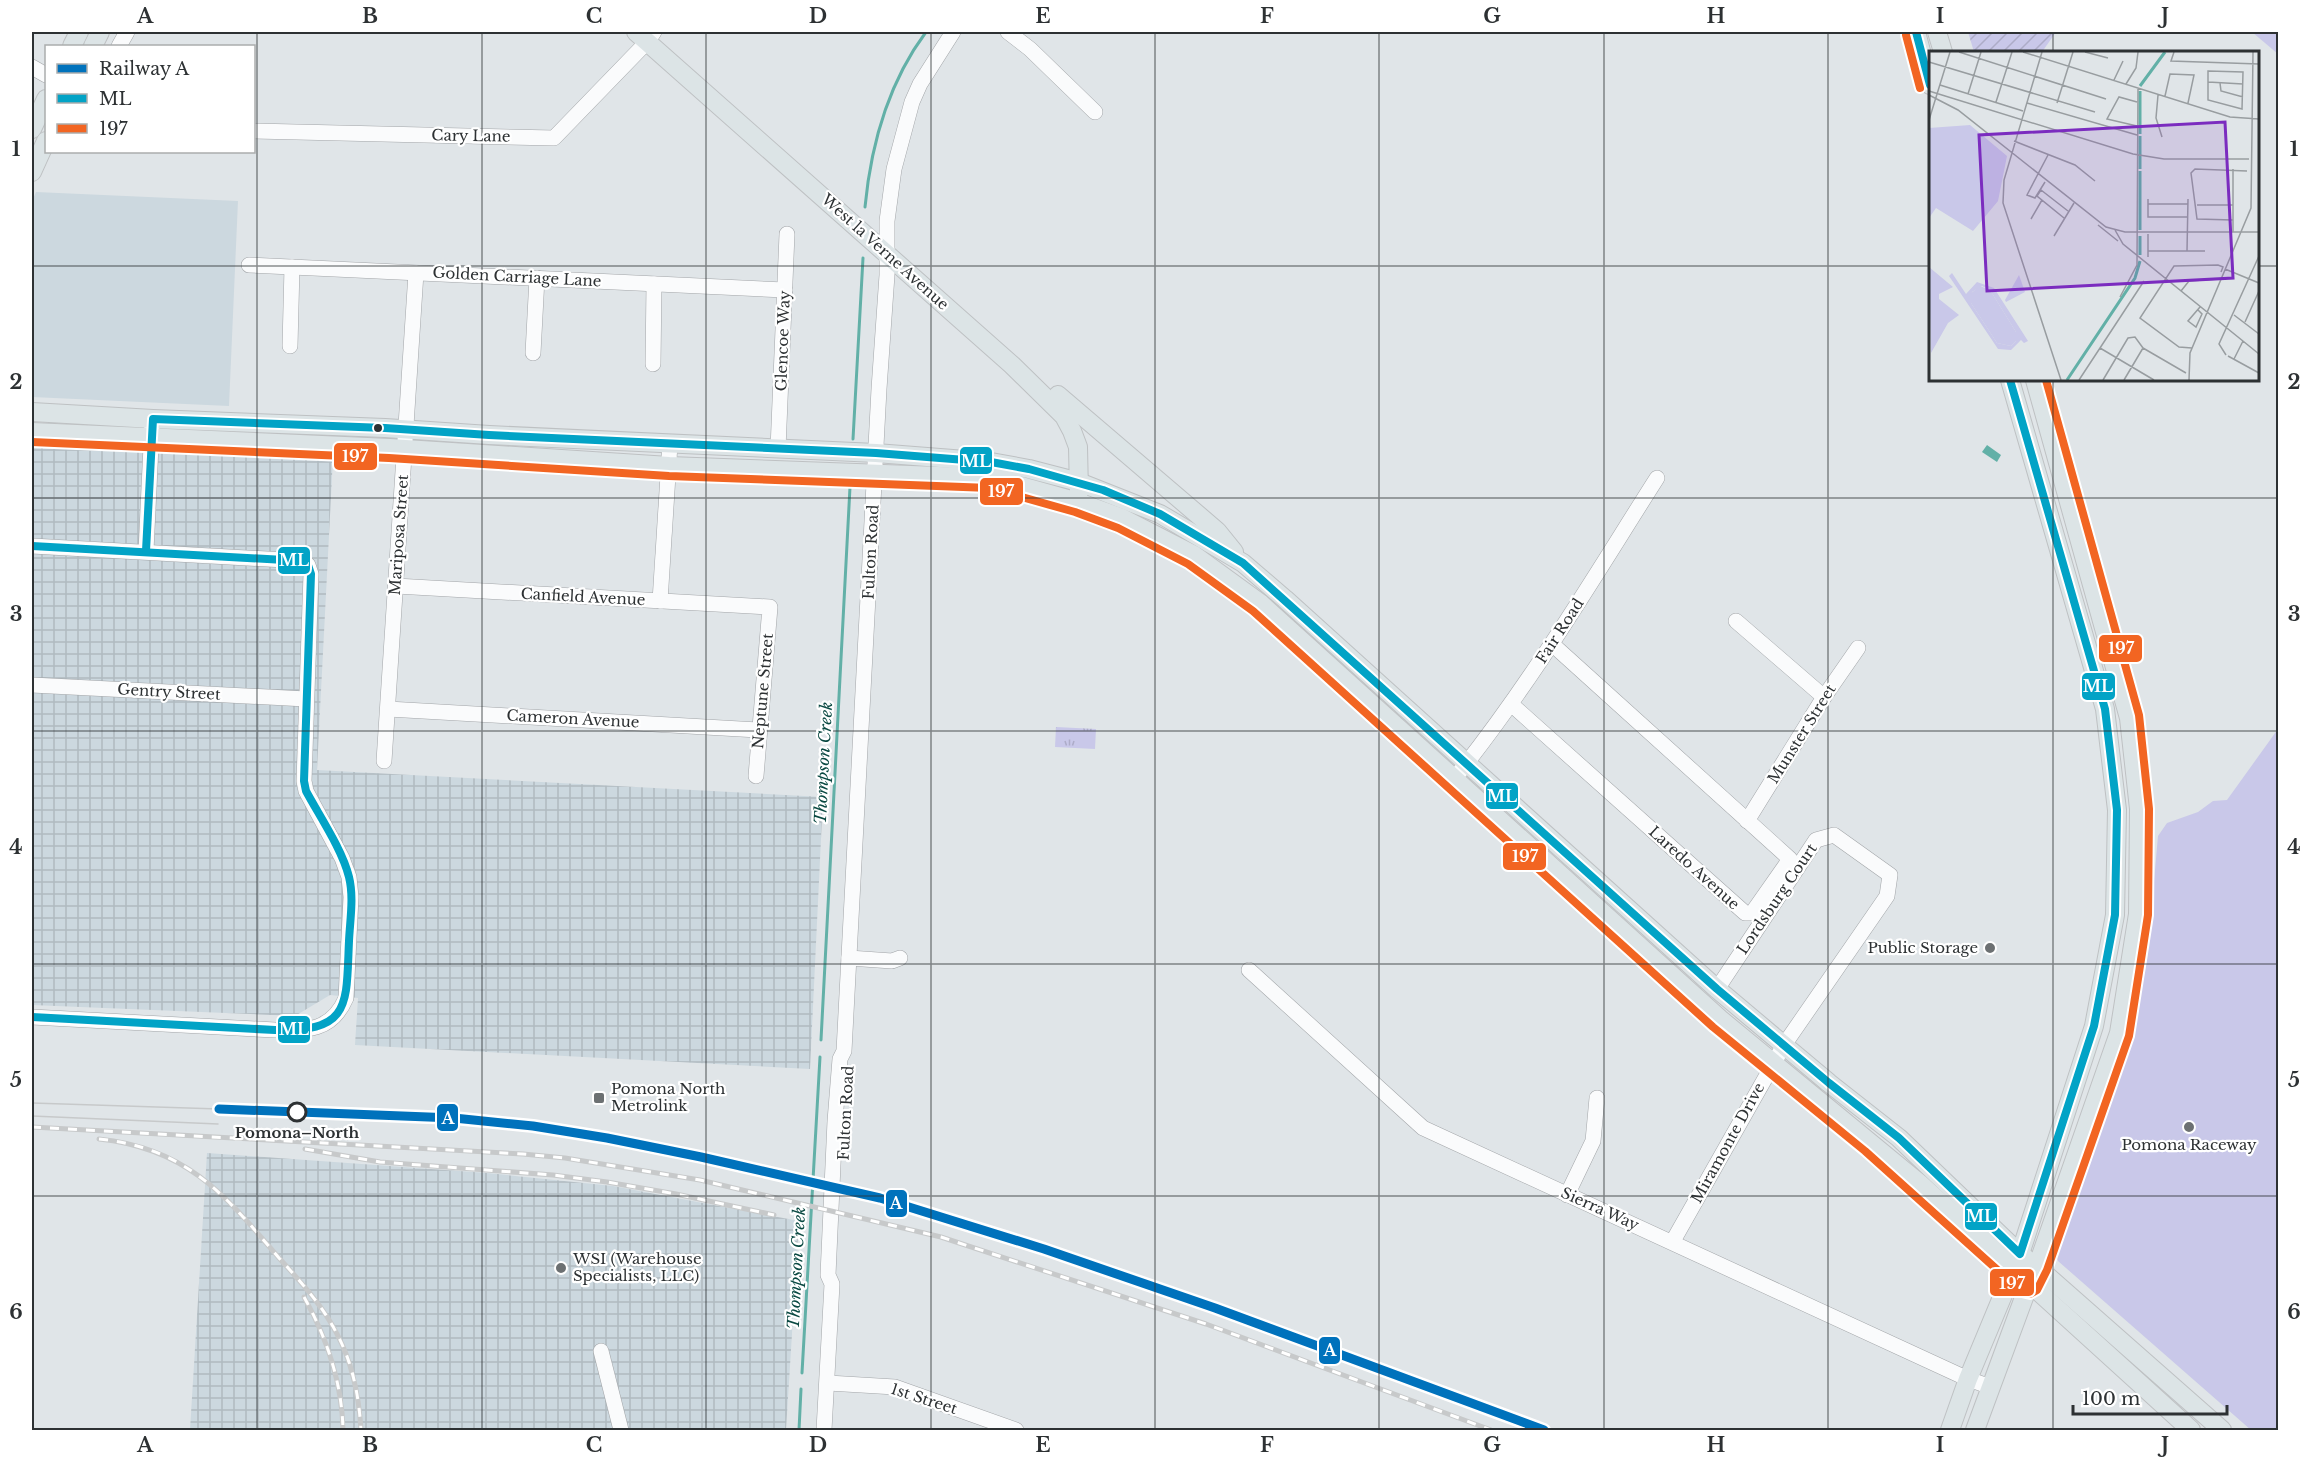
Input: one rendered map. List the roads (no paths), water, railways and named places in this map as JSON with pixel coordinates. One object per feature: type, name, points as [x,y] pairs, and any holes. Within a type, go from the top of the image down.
[{"type":"main road","points":[[1916,32],[1929,81]]},
{"type":"main road","points":[[1937,32],[1943,51]]},
{"type":"main road","name":"West la Verne Avenue","points":[[646,35],[1012,365],[1064,416],[1078,447],[1078,502]]},
{"type":"main road","points":[[32,129],[45,101]]},
{"type":"main road","points":[[32,172],[45,143]]},
{"type":"main road","points":[[1012,365],[1026,367],[1217,531],[1243,563],[1717,989],[1899,1138],[2017,1262],[2029,1284],[2191,1431]]},
{"type":"main road","points":[[1950,1431],[1968,1379],[2017,1262],[2094,1026],[2115,915],[2117,810],[2105,709],[2010,381]]},
{"type":"main road","points":[[1975,1431],[2037,1267],[2120,1033],[2138,914],[2139,809],[2129,718],[2035,381]]},
{"type":"main road","points":[[32,412],[152,428],[405,450],[669,466],[992,478],[1078,502],[1165,539],[1230,580],[1292,632],[1720,1019],[2017,1262],[2037,1267],[2222,1431]]},
{"type":"main road","points":[[32,432],[152,428],[385,428],[407,431],[876,453],[991,462],[1079,482],[1160,514],[1243,563]]},
{"type":"street","name":"Fulton Road","points":[[824,1431],[832,1284],[828,1275],[835,1121],[840,1059],[844,1051],[887,221],[898,147],[920,84],[954,32]]},
{"type":"street","points":[[1008,32],[1030,49],[1095,112]]},
{"type":"street","name":"Cary Lane","points":[[255,130],[554,138],[646,35]]},
{"type":"street","name":"Glencoe Way","points":[[778,448],[787,234]]},
{"type":"street","name":"Golden Carriage Lane","points":[[249,265],[785,290]]},
{"type":"street","points":[[290,346],[292,267]]},
{"type":"street","name":"Mariposa Street","points":[[384,761],[416,273]]},
{"type":"street","points":[[533,353],[537,278]]},
{"type":"street","points":[[653,364],[654,284]]},
{"type":"street","points":[[146,551],[152,428]]},
{"type":"street","points":[[660,601],[670,444]]},
{"type":"street","name":"Fair Road","points":[[1454,780],[1511,704],[1552,644],[1657,478]]},
{"type":"street","points":[[32,546],[302,561],[308,565],[311,574],[303,768],[306,791],[347,867],[351,887],[346,998],[339,1012],[331,1020],[303,1031],[32,1017]]},
{"type":"street","points":[[1230,580],[1243,563]]},
{"type":"street","name":"Canfield Avenue","points":[[396,586],[770,607]]},
{"type":"street","name":"Neptune Street","points":[[756,776],[758,730],[770,607]]},
{"type":"street","points":[[1736,621],[1824,697]]},
{"type":"street","name":"Laredo Avenue","points":[[1511,704],[1745,913],[1752,913],[1790,859],[1552,644]]},
{"type":"street","name":"Munster Street","points":[[1747,821],[1824,697],[1858,648]]},
{"type":"street","name":"Gentry Street","points":[[32,685],[306,699]]},
{"type":"street","name":"Cameron Avenue","points":[[388,709],[758,730]]},
{"type":"street","name":"Lordsburg Court","points":[[1717,989],[1816,840],[1834,835],[1890,875],[1887,896],[1784,1045]]},
{"type":"street","points":[[849,958],[892,960],[900,958]]},
{"type":"street","name":"Sierra Way","points":[[1249,970],[1423,1128],[1968,1379],[1991,1386]]},
{"type":"street","name":"Miramonte Drive","points":[[1672,1241],[1784,1045]]},
{"type":"street","points":[[1568,1195],[1593,1141],[1597,1098]]},
{"type":"street","points":[[601,1351],[621,1431]]},
{"type":"street","name":"1st Street","points":[[828,1383],[895,1387],[1016,1431]]},
{"type":"waterway","name":"Thompson Creek","points":[[865,207],[872,160],[884,115],[901,72],[926,32]]},
{"type":"waterway","name":"Thompson Creek","points":[[853,439],[863,258]]},
{"type":"waterway","name":"Thompson Creek","points":[[821,1040],[850,487]]},
{"type":"waterway","name":"Thompson Creek","points":[[802,1373],[820,1057]]},
{"type":"waterway","name":"Thompson Creek","points":[[799,1430],[801,1389]]},
{"type":"tram line","points":[[32,1103],[219,1109]]},
{"type":"tram line","points":[[32,1116],[218,1124]]},
{"type":"railway","points":[[32,1127],[523,1154],[565,1158],[700,1180],[941,1237],[1206,1324],[1491,1430]]},
{"type":"railway","points":[[99,1139],[130,1144],[180,1164],[202,1178],[240,1214],[318,1304],[343,1345],[357,1393],[361,1430]]},
{"type":"railway","points":[[305,1149],[380,1162],[553,1175],[607,1182],[774,1215]]},
{"type":"railway","points":[[304,1297],[320,1328],[332,1361],[340,1395],[343,1430]]},
{"type":"rail line","name":"A","points":[[219,1109],[454,1118],[533,1126],[701,1157],[880,1198],[1044,1249],[1215,1308],[1544,1430]]},
{"type":"place","name":"Public Storage","points":[[1990,948]]},
{"type":"place","name":"Pomona North Metrolink","points":[[599,1098]]},
{"type":"place","name":"Pomona–North","points":[[297,1112]]},
{"type":"place","name":"Pomona Raceway","points":[[2189,1127]]},
{"type":"place","name":"WSI (Warehouse Specialists, LLC)","points":[[561,1268]]}]
